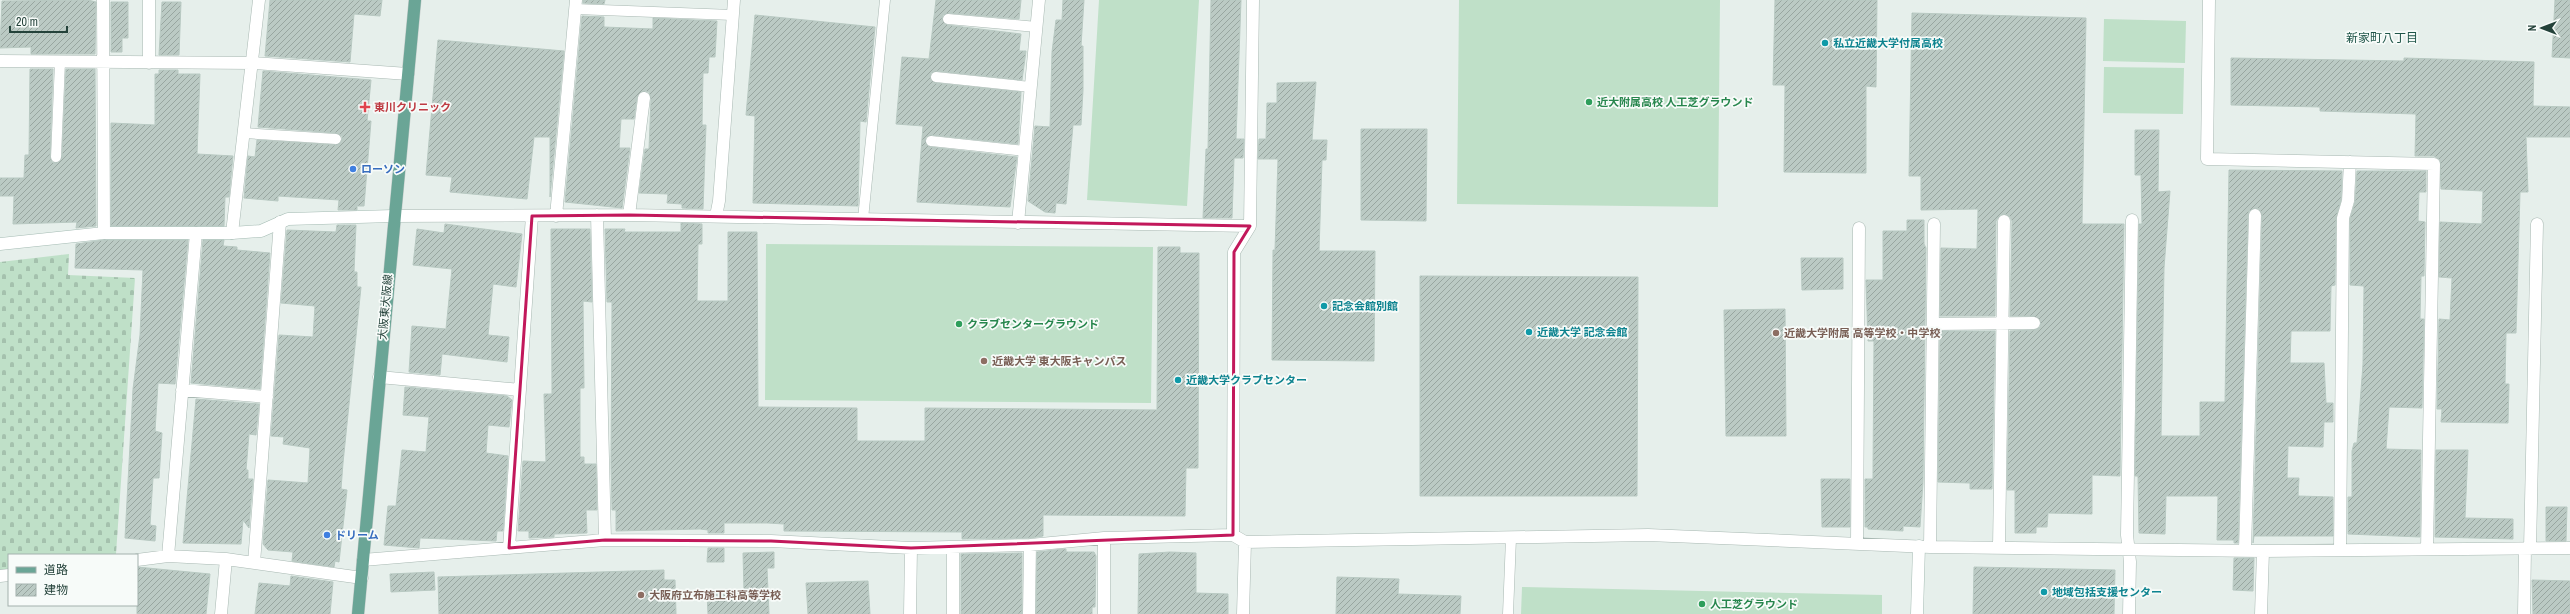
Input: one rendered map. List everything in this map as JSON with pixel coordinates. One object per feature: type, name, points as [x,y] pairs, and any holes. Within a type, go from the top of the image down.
[{"type":"main road","name":"大阪東大阪線","points":[[358,614],[393,216],[415,0]]},
{"type":"street","points":[[103,0],[102,62],[104,233]]},
{"type":"street","points":[[148,63],[149,0]]},
{"type":"street","points":[[232,233],[253,63],[259,0]]},
{"type":"street","points":[[716,216],[719,201],[734,0]]},
{"type":"street","points":[[1018,223],[1040,0]]},
{"type":"street","points":[[1233,535],[1234,252],[1250,226],[1253,0]]},
{"type":"street","points":[[2209,0],[2207,159],[2434,164],[2427,549]]},
{"type":"street","points":[[556,216],[576,5]]},
{"type":"street","points":[[0,61],[253,63],[408,74]]},
{"type":"street","points":[[629,215],[644,98]]},
{"type":"street","points":[[2340,550],[2343,218],[2348,201],[2350,162]]},
{"type":"street","points":[[597,215],[605,540]]},
{"type":"street","points":[[2246,549],[2255,215]]},
{"type":"street","points":[[0,244],[104,233],[232,233],[261,231],[288,219],[393,216],[716,216],[1018,223],[1250,226]]},
{"type":"street","points":[[509,548],[532,216]]},
{"type":"street","points":[[2129,614],[2130,562],[2128,550],[2132,220]]},
{"type":"street","points":[[1999,547],[2004,221]]},
{"type":"street","points":[[254,563],[280,222]]},
{"type":"street","points":[[1917,614],[1924,546],[1933,324],[1934,224]]},
{"type":"street","points":[[2524,614],[2528,549],[2537,224]]},
{"type":"street","points":[[1858,544],[1859,228]]},
{"type":"street","points":[[168,556],[196,233]]},
{"type":"street","points":[[1933,324],[2034,323]]},
{"type":"street","points":[[379,377],[520,390]]},
{"type":"street","points":[[182,390],[267,397]]},
{"type":"street","points":[[363,560],[605,540],[771,541],[911,548],[1030,545],[1104,538],[1233,535],[1245,542],[1648,535],[1858,544],[2128,550],[2570,548]]},
{"type":"street","points":[[1104,538],[1104,614]]},
{"type":"street","points":[[1244,614],[1245,542]]},
{"type":"street","points":[[1029,614],[1030,545]]},
{"type":"street","points":[[953,547],[953,614]]},
{"type":"street","points":[[910,614],[911,548]]},
{"type":"street","points":[[2261,614],[2263,550]]},
{"type":"street","points":[[138,560],[168,556],[226,559],[362,578]]},
{"type":"street","points":[[221,614],[226,559]]},
{"type":"lane","points":[[863,219],[885,0]]},
{"type":"lane","points":[[576,5],[733,15]]},
{"type":"lane","points":[[948,19],[1037,27]]},
{"type":"lane","points":[[56,157],[60,62]]},
{"type":"lane","points":[[936,76],[1031,86]]},
{"type":"lane","points":[[244,133],[336,139]]},
{"type":"lane","points":[[931,141],[1025,152]]},
{"type":"lane","points":[[1508,614],[1511,538]]},
{"type":"highlighted area","points":[[629,215],[1250,226],[1234,252],[1233,535],[911,548],[771,541],[605,540],[509,548],[532,216]]},
{"type":"green space","points":[[1099,0],[1199,0],[1187,206],[1087,200]]},
{"type":"green space","name":"近大附属高校 人工芝グラウンド","points":[[1459,0],[1720,0],[1718,207],[1457,204]]},
{"type":"green space","points":[[2104,19],[2186,21],[2185,63],[2103,61]]},
{"type":"green space","points":[[2104,67],[2184,68],[2183,114],[2103,113]]},
{"type":"green space","name":"クラブセンターグラウンド","points":[[766,244],[1153,247],[1151,403],[765,400]]},
{"type":"green space","points":[[69,254],[68,275],[135,278],[116,554],[8,554],[8,569],[0,571],[0,262]]},
{"type":"green space","name":"人工芝グラウンド","points":[[1522,587],[1882,595],[1882,614],[1521,614]]},
{"type":"building","points":[[88,0],[96,2],[95,54],[31,54],[31,47],[0,48],[2,1]]},
{"type":"building","points":[[270,0],[382,0],[380,16],[354,14],[350,62],[265,56]]},
{"type":"building","points":[[583,0],[605,0],[604,4],[583,3]]},
{"type":"building","points":[[936,0],[1021,0],[1019,19],[949,13],[943,15],[942,19],[947,25],[1021,34],[1019,51],[1026,51],[1022,80],[937,71],[931,73],[930,77],[935,83],[1021,92],[1018,144],[932,135],[926,137],[925,141],[930,147],[1017,157],[1010,207],[917,202],[923,126],[896,124],[902,57],[929,59]]},
{"type":"building","points":[[1063,0],[1084,0],[1081,46],[1083,46],[1083,90],[1081,125],[1073,125],[1066,204],[1056,203],[1055,213],[1045,212],[1028,201],[1035,126],[1050,127],[1052,52],[1056,20],[1062,20]]},
{"type":"building","points":[[1211,0],[1241,0],[1236,139],[1244,139],[1243,158],[1234,158],[1232,218],[1203,218],[1206,149],[1208,149]]},
{"type":"building","points":[[1775,0],[1877,0],[1876,87],[1866,86],[1866,173],[1784,172],[1785,85],[1773,85]]},
{"type":"building","points":[[2555,0],[2570,0],[2570,58],[2552,57]]},
{"type":"building","points":[[111,2],[128,2],[128,38],[122,38],[122,52],[111,52]]},
{"type":"building","points":[[162,2],[181,2],[179,55],[159,55]]},
{"type":"building","points":[[1912,13],[2086,18],[2082,224],[2124,224],[2120,476],[2092,475],[2092,514],[2048,513],[2047,527],[2036,527],[2036,533],[2015,533],[2015,490],[2007,490],[2010,331],[2034,330],[2040,327],[2041,323],[2034,316],[2010,316],[2012,221],[2010,217],[2004,214],[2000,215],[1996,221],[1995,316],[1940,316],[1941,248],[1977,249],[1978,209],[1921,210],[1921,176],[1909,176]]},
{"type":"building","points":[[755,15],[875,27],[866,122],[860,121],[858,206],[753,203],[755,116],[746,115]]},
{"type":"building","points":[[582,16],[604,17],[604,27],[653,29],[653,18],[717,21],[715,57],[709,57],[708,73],[703,73],[702,125],[706,125],[703,209],[682,208],[682,204],[667,203],[668,194],[639,193],[645,149],[649,149],[651,99],[649,92],[645,91],[637,97],[634,119],[621,119],[619,148],[630,148],[622,208],[565,202]]},
{"type":"building","points":[[438,40],[564,51],[550,197],[550,137],[534,137],[527,199],[450,192],[452,177],[426,175]]},
{"type":"building","points":[[2231,58],[2404,61],[2404,58],[2534,62],[2533,106],[2570,107],[2570,137],[2526,137],[2528,192],[2520,192],[2516,333],[2506,333],[2505,384],[2509,384],[2508,423],[2441,422],[2442,409],[2437,409],[2439,319],[2450,320],[2452,278],[2439,277],[2440,222],[2482,224],[2483,191],[2441,189],[2440,160],[2434,156],[2415,156],[2416,114],[2320,111],[2320,107],[2231,105]]},
{"type":"building","points":[[30,69],[53,69],[50,157],[52,162],[56,163],[62,157],[66,69],[95,69],[96,226],[76,228],[77,222],[13,224],[14,196],[0,196],[0,178],[24,178],[25,155],[29,155]]},
{"type":"building","points":[[159,70],[178,70],[178,74],[200,74],[197,154],[233,156],[229,197],[225,197],[224,226],[111,226],[111,123],[155,125],[155,74],[159,74]]},
{"type":"building","points":[[263,71],[371,80],[367,121],[371,121],[364,206],[357,206],[357,210],[338,210],[339,200],[278,196],[278,201],[244,198],[248,156],[255,157],[257,140],[336,145],[342,140],[342,136],[336,133],[258,127]]},
{"type":"building","points":[[1316,82],[1312,140],[1327,140],[1326,160],[1322,160],[1319,251],[1375,251],[1374,361],[1272,360],[1273,250],[1275,250],[1278,159],[1258,159],[1259,139],[1266,139],[1267,103],[1277,103],[1277,83]]},
{"type":"building","points":[[1361,129],[1427,129],[1426,221],[1361,220]]},
{"type":"building","points":[[2135,130],[2159,130],[2158,192],[2170,191],[2164,268],[2161,436],[2200,436],[2200,402],[2225,402],[2229,170],[2342,171],[2341,200],[2336,218],[2335,285],[2331,286],[2330,331],[2291,331],[2290,363],[2324,363],[2326,403],[2333,403],[2333,422],[2324,422],[2323,447],[2288,446],[2287,478],[2299,478],[2298,496],[2333,497],[2333,536],[2254,536],[2253,543],[2262,215],[2259,209],[2255,208],[2249,211],[2248,215],[2238,543],[2234,543],[2234,540],[2217,540],[2218,496],[2166,496],[2165,534],[2139,533],[2138,476],[2135,476],[2139,224],[2142,224],[2141,175],[2135,175]]},
{"type":"building","points":[[2357,171],[2426,171],[2426,192],[2419,192],[2418,221],[2425,222],[2424,276],[2421,276],[2420,319],[2424,319],[2422,408],[2389,407],[2386,449],[2421,450],[2420,537],[2348,534],[2348,497],[2352,497],[2352,451],[2354,443],[2357,443],[2363,364],[2364,286],[2350,285],[2350,219],[2355,202]]},
{"type":"building","points":[[1907,220],[1924,220],[1924,244],[1926,248],[1923,482],[1920,527],[1903,526],[1903,531],[1868,529],[1868,527],[1865,527],[1865,479],[1873,479],[1874,341],[1868,341],[1866,280],[1883,280],[1883,231],[1907,231]]},
{"type":"building","points":[[681,223],[702,224],[702,244],[698,244],[697,301],[728,301],[728,232],[757,232],[758,407],[857,408],[857,441],[925,441],[925,408],[1157,410],[1158,247],[1180,247],[1180,253],[1199,253],[1198,468],[1186,468],[1185,516],[1043,515],[1043,536],[1030,538],[962,539],[962,532],[784,531],[784,524],[768,523],[724,523],[724,533],[708,533],[708,530],[700,529],[616,531],[616,510],[612,510],[611,464],[612,302],[607,302],[605,229],[625,229],[624,232],[681,232]]},
{"type":"building","points":[[445,224],[522,234],[516,287],[493,284],[488,335],[509,337],[507,362],[442,354],[440,375],[409,372],[412,326],[446,329],[452,269],[413,265],[417,229],[444,233]]},
{"type":"building","points":[[337,225],[356,225],[354,272],[357,272],[357,287],[361,287],[341,489],[347,490],[339,562],[335,561],[334,567],[292,561],[293,552],[268,550],[263,544],[268,480],[308,483],[310,448],[283,444],[284,437],[271,436],[279,335],[313,337],[315,306],[281,303],[287,230],[336,232]]},
{"type":"building","points":[[551,229],[590,229],[592,302],[583,301],[584,388],[580,388],[580,457],[584,457],[584,464],[596,464],[597,510],[586,510],[587,533],[554,534],[554,537],[529,538],[529,531],[518,531],[523,461],[546,462],[544,394],[552,394]]},
{"type":"building","points":[[104,240],[188,240],[175,384],[158,383],[155,431],[162,433],[159,478],[153,478],[150,525],[156,526],[155,541],[125,538],[133,389],[140,335],[143,270],[75,268],[76,244]]},
{"type":"building","points":[[203,240],[224,240],[223,246],[237,247],[237,250],[270,253],[260,389],[191,383]]},
{"type":"building","points":[[1801,258],[1843,258],[1843,289],[1802,290]]},
{"type":"building","name":"近畿大学 記念会館","points":[[1420,276],[1638,277],[1637,496],[1420,496]]},
{"type":"building","points":[[1785,309],[1786,436],[1726,436],[1724,310]]},
{"type":"building","points":[[1940,331],[1995,331],[1992,489],[1970,489],[1970,483],[1938,482]]},
{"type":"building","points":[[405,387],[507,396],[512,400],[509,427],[488,425],[486,453],[508,456],[503,531],[497,531],[496,541],[420,538],[419,548],[384,545],[388,506],[396,506],[402,450],[426,452],[429,417],[403,415]]},
{"type":"building","points":[[196,399],[259,404],[256,435],[249,434],[246,470],[248,470],[248,479],[253,479],[249,528],[243,520],[241,544],[183,543]]},
{"type":"building","points":[[2436,450],[2468,450],[2465,518],[2513,519],[2513,539],[2435,537]]},
{"type":"building","points":[[1821,479],[1850,479],[1850,527],[1822,527]]},
{"type":"building","points":[[2546,507],[2567,507],[2566,541],[2546,541]]},
{"type":"building","points":[[708,548],[724,548],[724,562],[707,562]]},
{"type":"building","points":[[1066,549],[1066,552],[1094,552],[1096,556],[1095,607],[1092,607],[1092,614],[1036,614],[1037,552]]},
{"type":"building","points":[[774,552],[774,568],[767,568],[769,614],[708,614],[707,593],[744,591],[743,553]]},
{"type":"building","points":[[1170,552],[1196,553],[1196,593],[1228,594],[1228,614],[1138,614],[1139,554]]},
{"type":"building","points":[[1022,553],[1022,614],[961,614],[961,554]]},
{"type":"building","points":[[2234,558],[2254,558],[2253,591],[2233,590]]},
{"type":"building","points":[[138,567],[210,574],[206,614],[137,614]]},
{"type":"building","name":"地域包括支援センター","points":[[1974,567],[2115,570],[2114,614],[1973,614]]},
{"type":"building","points":[[664,570],[664,580],[675,580],[676,614],[439,614],[438,577]]},
{"type":"building","points":[[434,572],[435,590],[391,592],[390,574]]},
{"type":"building","points":[[291,576],[333,582],[330,614],[255,614],[259,583],[290,586]]},
{"type":"building","points":[[1337,577],[1399,579],[1398,594],[1461,596],[1460,614],[1336,614]]},
{"type":"building","points":[[2532,580],[2570,581],[2570,614],[2533,614]]},
{"type":"building","points":[[868,581],[870,614],[808,614],[806,583]]},
{"type":"place","name":"私立近畿大学付属高校","points":[[1825,43]]},
{"type":"place","name":"近大附属高校 人工芝グラウンド","points":[[1589,102]]},
{"type":"place","name":"東川クリニック","points":[[365,107]]},
{"type":"place","name":"ローソン","points":[[353,169]]},
{"type":"place","name":"記念会館別館","points":[[1324,306]]},
{"type":"place","name":"クラブセンターグラウンド","points":[[959,324]]},
{"type":"place","name":"近畿大学 記念会館","points":[[1529,332]]},
{"type":"place","name":"近畿大学附属 高等学校・中学校","points":[[1776,333]]},
{"type":"place","name":"近畿大学 東大阪キャンパス","points":[[984,361]]},
{"type":"place","name":"近畿大学クラブセンター","points":[[1178,380]]},
{"type":"place","name":"ドリーム","points":[[327,535]]},
{"type":"place","name":"地域包括支援センター","points":[[2044,592]]},
{"type":"place","name":"大阪府立布施工科高等学校","points":[[641,595]]},
{"type":"place","name":"人工芝グラウンド","points":[[1702,604]]},
{"type":"district","name":"新家町八丁目","points":[[2382,38]]}]
